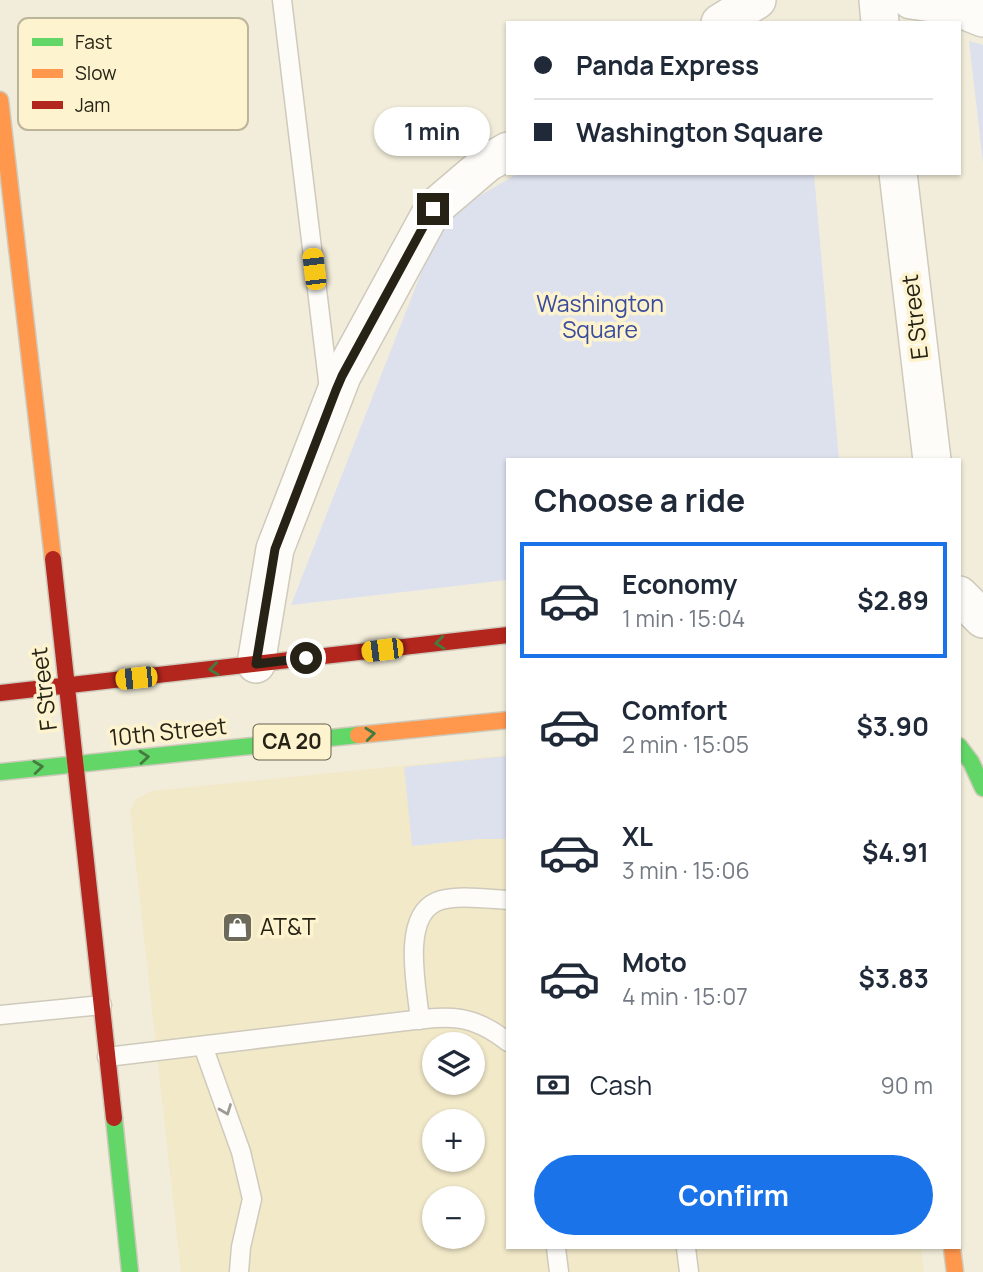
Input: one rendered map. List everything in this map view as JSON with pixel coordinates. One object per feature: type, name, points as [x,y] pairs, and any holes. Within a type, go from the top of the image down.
[{"type":"main road","name":"F Street","points":[[0,100],[76,763],[130,1272]]},
{"type":"main road","points":[[0,692],[506,635]]},
{"type":"main road","name":"10th Street","points":[[0,772],[506,720]]},
{"type":"main road","points":[[961,749],[971,762],[983,788]]},
{"type":"main road","points":[[952,1249],[955,1272]]},
{"type":"street","points":[[723,21],[757,0]]},
{"type":"street","points":[[878,0],[880,21]]},
{"type":"street","points":[[911,0],[953,6],[983,18]]},
{"type":"street","points":[[256,664],[275,549],[342,376],[433,209],[486,163],[506,152]]},
{"type":"street","name":"E Street","points":[[898,175],[932,458]]},
{"type":"street","points":[[961,597],[983,620]]},
{"type":"lane","points":[[282,0],[331,403]]},
{"type":"lane","points":[[420,1020],[414,943],[419,917],[436,902],[462,898],[506,900]]},
{"type":"lane","points":[[0,1015],[102,1005]]},
{"type":"lane","points":[[107,1058],[456,1017],[488,1026],[506,1040]]},
{"type":"lane","points":[[203,1046],[242,1152],[252,1199],[241,1247],[239,1272]]},
{"type":"lane","points":[[556,1249],[559,1272]]},
{"type":"lane","points":[[686,1249],[688,1272]]},
{"type":"shaded area","points":[[506,755],[506,1249],[921,1249],[924,1272],[181,1272],[130,811],[136,799],[152,791]]},
{"type":"green space","points":[[969,41],[983,45],[983,163]]},
{"type":"green space","name":"Washington Square","points":[[516,175],[814,175],[839,458],[506,458],[506,580],[291,605],[443,217]]},
{"type":"green space","points":[[506,756],[506,839],[412,846],[404,767]]},
{"type":"traffic: fast","points":[[0,772],[358,735]]},
{"type":"traffic: fast","points":[[961,749],[971,762],[983,788]]},
{"type":"traffic: fast","points":[[114,1118],[130,1272]]},
{"type":"traffic: slow","points":[[0,100],[53,559]]},
{"type":"traffic: slow","points":[[358,735],[506,720]]},
{"type":"traffic: slow","points":[[952,1249],[955,1272]]},
{"type":"traffic: jam","points":[[53,559],[114,1118]]},
{"type":"traffic: jam","points":[[0,693],[506,635]]},
{"type":"place","name":"AT&T","points":[[237,927]]},
{"type":"route","points":[[306,658],[256,664],[275,549],[342,376],[433,209]]}]
